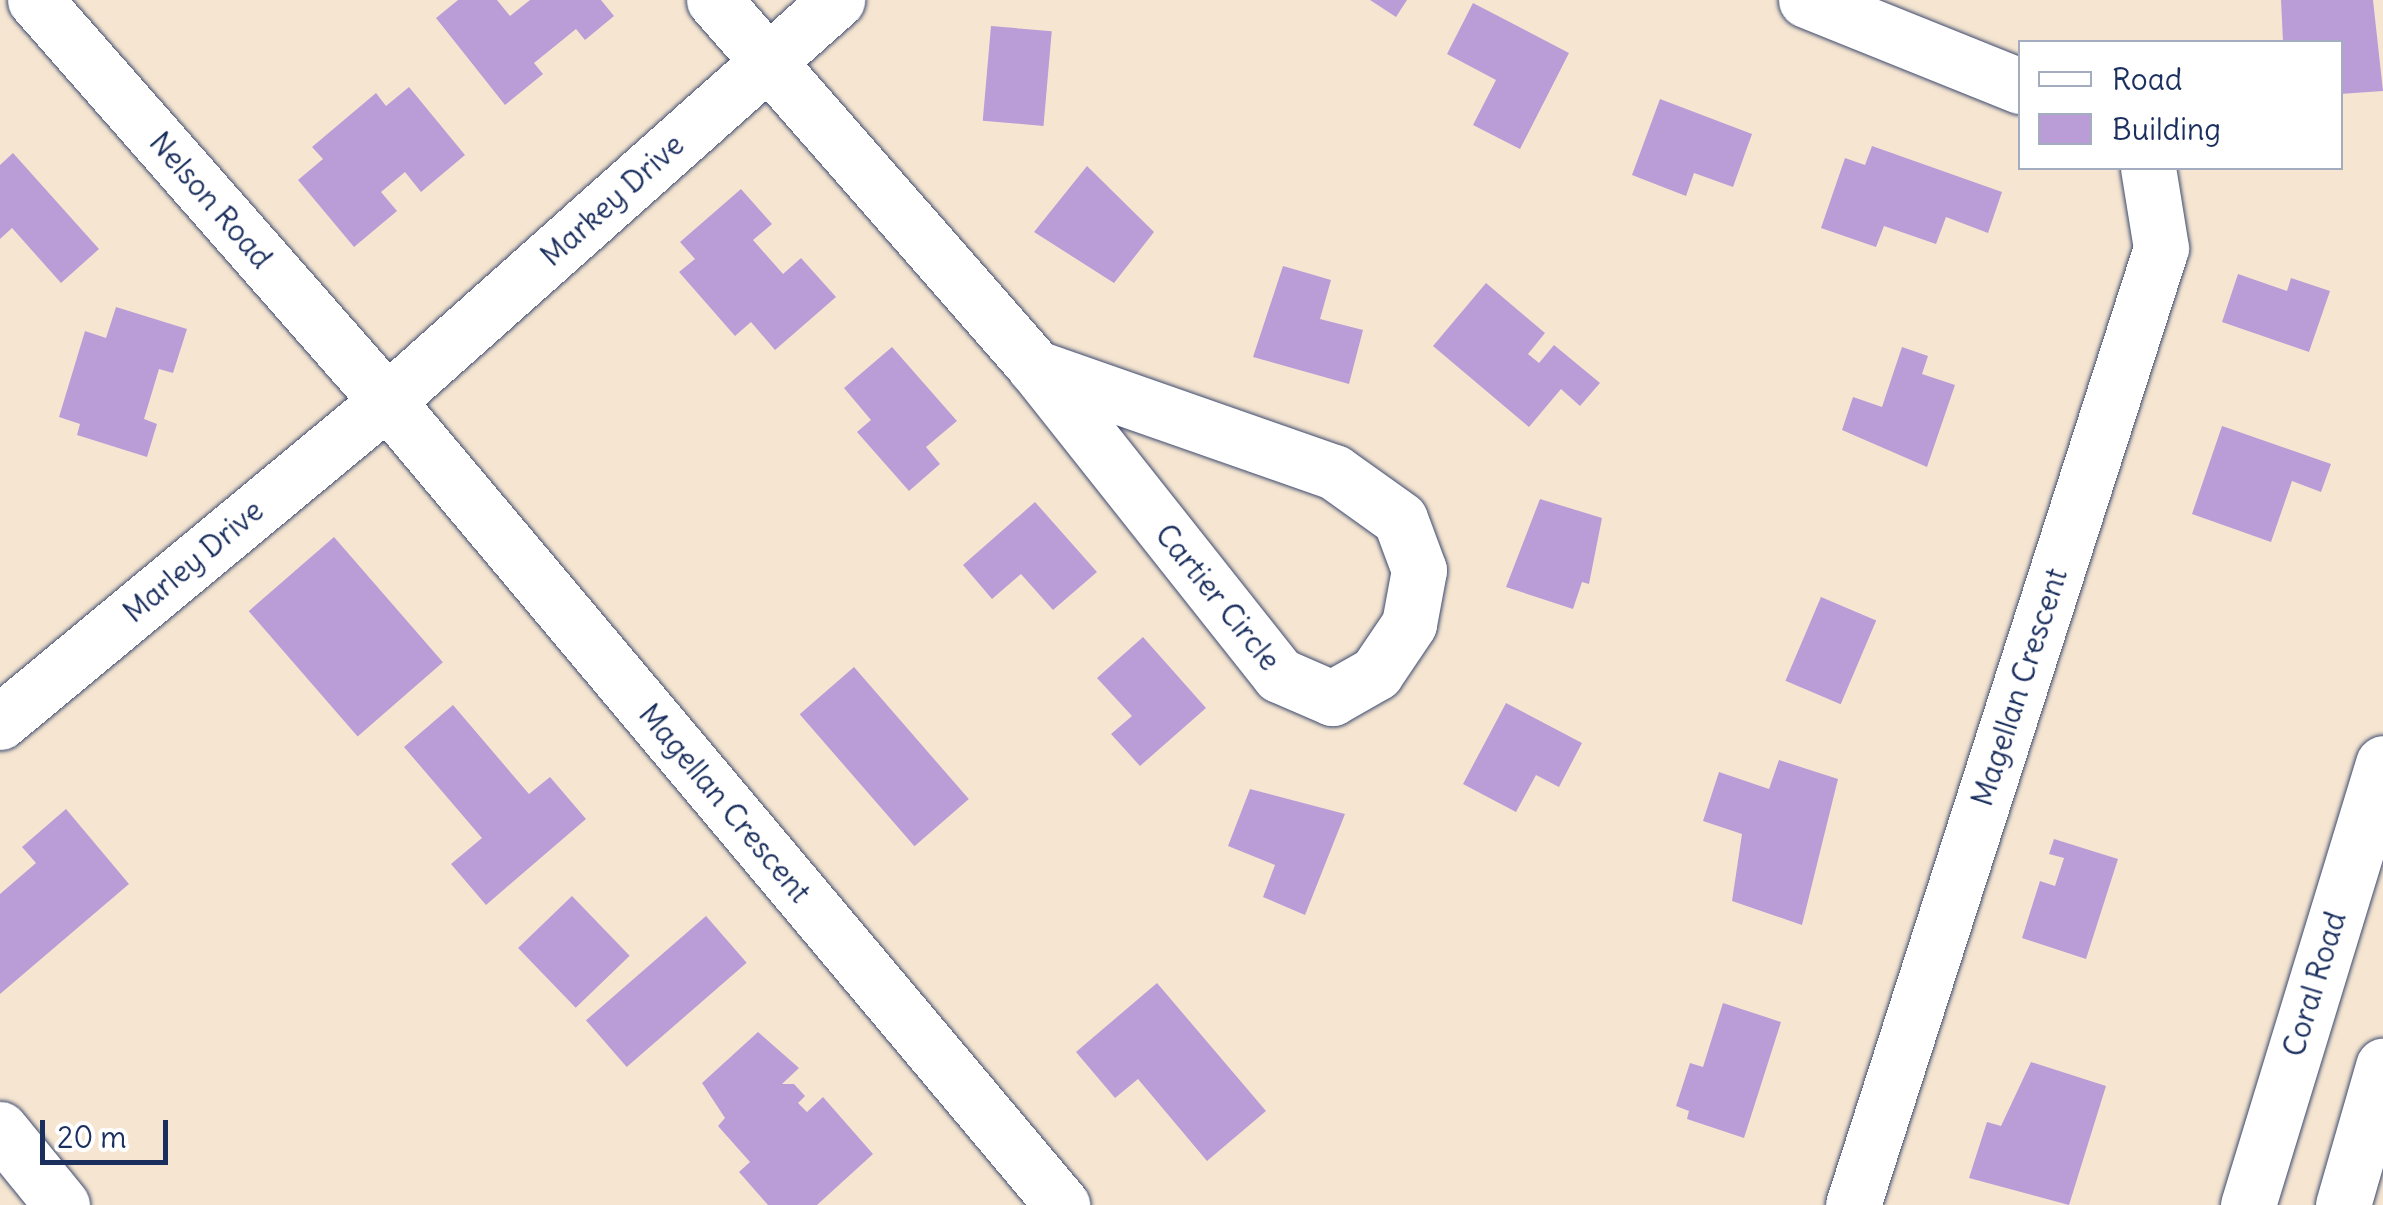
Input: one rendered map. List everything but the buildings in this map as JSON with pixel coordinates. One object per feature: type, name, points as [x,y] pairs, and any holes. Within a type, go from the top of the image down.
[{"type":"street","name":"Nelson Road","points":[[35,0],[386,401]]},
{"type":"street","name":"Cartier Circle","points":[[714,0],[1035,366],[1279,675],[1332,698],[1376,673],[1409,624],[1420,570],[1400,519],[1334,472],[1035,366]]},
{"type":"street","name":"Markey Drive","points":[[386,401],[838,0]]},
{"type":"street","points":[[1806,0],[2018,85]]},
{"type":"street","name":"Magellan Crescent","points":[[1853,1205],[2161,248],[2148,170]]},
{"type":"street","name":"Marley Drive","points":[[0,722],[386,401]]},
{"type":"street","name":"Magellan Crescent","points":[[386,401],[1062,1205]]},
{"type":"street","name":"Coral Road","points":[[2248,1205],[2383,763]]},
{"type":"street","points":[[2343,1205],[2383,1066]]},
{"type":"street","points":[[0,1130],[62,1205]]}]
